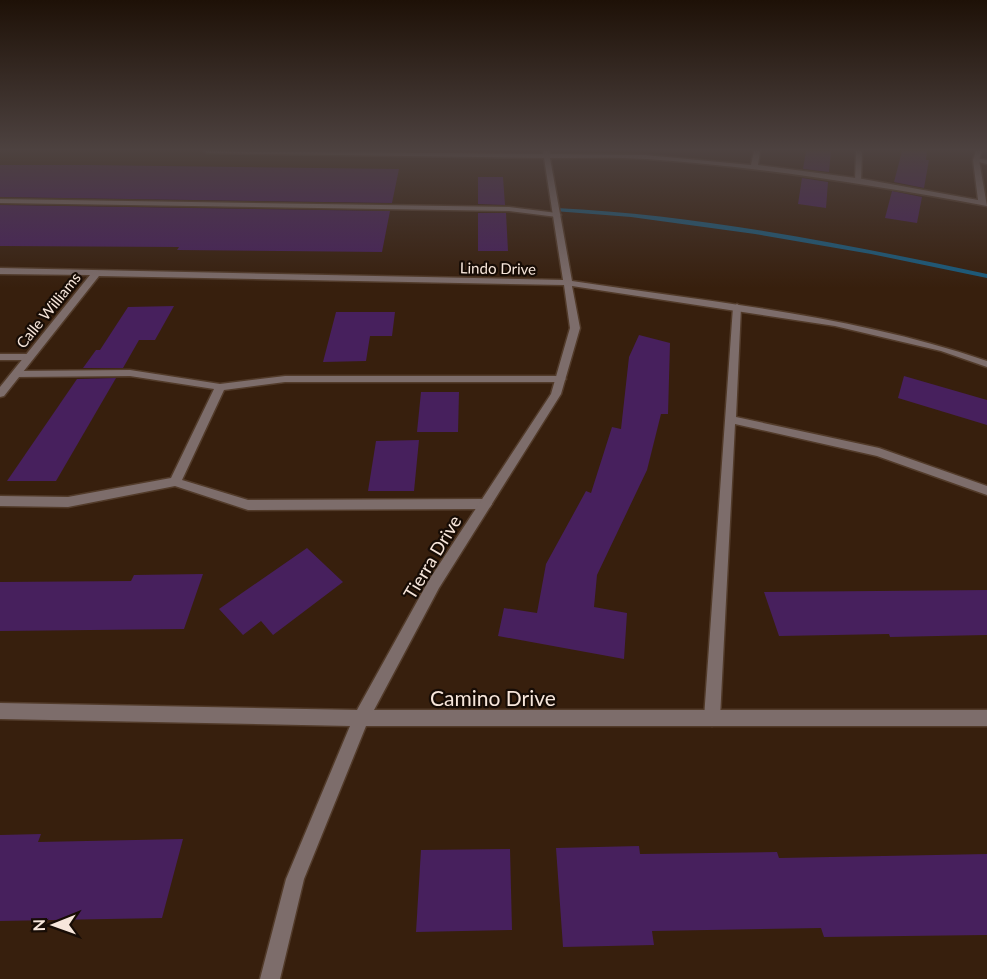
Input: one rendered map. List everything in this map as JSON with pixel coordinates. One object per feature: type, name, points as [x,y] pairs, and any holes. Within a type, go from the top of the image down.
[{"type":"street","name":"Tierra Drive","points":[[270,979],[295,879],[362,718],[434,584],[556,394],[575,328],[553,197]]},
{"type":"street","points":[[949,197],[985,203]]},
{"type":"street","points":[[0,201],[486,209],[556,215]]},
{"type":"street","name":"Lindo Drive","points":[[0,271],[568,283],[835,323],[944,349],[987,364]]},
{"type":"street","name":"Calle Williams","points":[[0,394],[97,273]]},
{"type":"street","points":[[711,718],[737,307]]},
{"type":"street","points":[[0,357],[29,357]]},
{"type":"street","points":[[16,374],[130,373],[220,387],[285,379],[561,379]]},
{"type":"street","points":[[176,482],[220,387]]},
{"type":"street","points":[[730,419],[879,452],[987,491]]},
{"type":"street","points":[[0,501],[68,501],[176,482],[248,505],[486,504]]},
{"type":"street","name":"Camino Drive","points":[[0,711],[362,718],[987,718]]},
{"type":"building","points":[[0,197],[393,197],[392,203]]},
{"type":"building","points":[[478,197],[504,197],[505,205],[478,204]]},
{"type":"building","points":[[799,197],[827,197],[826,208],[798,204]]},
{"type":"building","points":[[891,197],[922,197],[917,223],[885,218]]},
{"type":"building","points":[[0,205],[390,211],[382,252],[177,250],[179,247],[0,246]]},
{"type":"building","points":[[478,213],[506,213],[508,251],[478,251]]},
{"type":"building","points":[[174,306],[155,340],[139,340],[123,368],[83,368],[96,350],[100,350],[128,307]]},
{"type":"building","points":[[336,312],[395,312],[392,336],[370,336],[366,361],[323,362]]},
{"type":"building","points":[[639,335],[670,343],[668,414],[661,414],[647,470],[597,575],[594,607],[627,613],[624,659],[498,636],[504,608],[537,613],[546,564],[586,491],[591,493],[612,427],[621,429],[629,357]]},
{"type":"building","points":[[904,376],[987,400],[987,425],[898,398]]},
{"type":"building","points":[[116,378],[56,481],[7,481],[77,379]]},
{"type":"building","points":[[421,392],[459,392],[458,432],[417,432]]},
{"type":"building","points":[[419,440],[414,491],[368,491],[376,441]]},
{"type":"building","points":[[307,548],[343,582],[273,635],[261,621],[243,635],[219,609]]},
{"type":"building","points":[[203,574],[184,629],[0,631],[0,582],[131,581],[134,575]]},
{"type":"building","points":[[987,590],[987,635],[890,637],[889,634],[779,636],[764,592]]},
{"type":"building","points":[[41,834],[38,842],[183,839],[162,918],[0,921],[0,835]]},
{"type":"building","points":[[639,846],[640,854],[777,852],[779,858],[987,854],[987,935],[824,937],[821,928],[652,931],[654,945],[563,947],[556,848]]},
{"type":"building","points":[[510,849],[512,930],[416,932],[421,850]]},
{"type":"waterway","points":[[556,210],[631,215],[755,232],[871,252],[987,276]]}]
